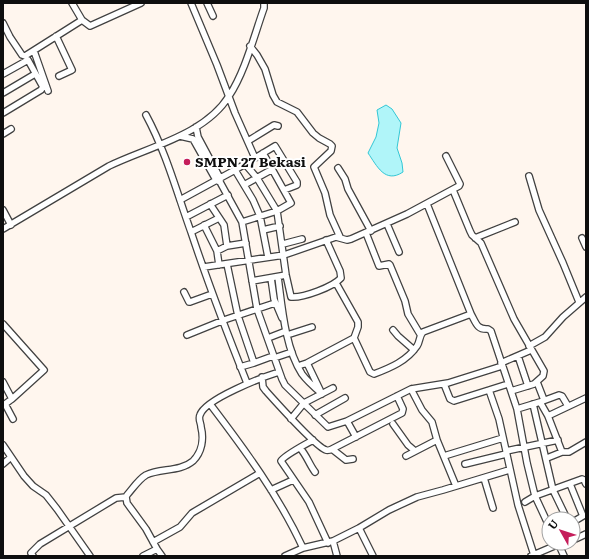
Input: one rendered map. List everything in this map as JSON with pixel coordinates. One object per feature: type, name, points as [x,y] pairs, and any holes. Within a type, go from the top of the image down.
[{"type":"street","points":[[72,3],[82,20],[90,26],[141,3]]},
{"type":"street","points":[[191,3],[255,158]]},
{"type":"street","points":[[207,3],[213,16]]},
{"type":"street","points":[[3,229],[122,159],[160,145],[196,127],[211,117],[229,97],[244,66],[265,3]]},
{"type":"street","points":[[3,74],[34,51],[82,20]]},
{"type":"street","points":[[3,23],[10,37],[22,55],[26,58],[43,88],[3,114]]},
{"type":"street","points":[[56,36],[72,70],[59,76]]},
{"type":"street","points":[[250,46],[264,66],[273,95],[277,102],[297,112],[313,133],[332,146],[331,152],[314,167],[325,193],[330,215],[340,237]]},
{"type":"street","points":[[34,51],[48,92]]},
{"type":"street","points":[[3,71],[26,58]]},
{"type":"street","points":[[3,94],[35,74]]},
{"type":"street","points":[[146,115],[160,145],[204,267],[212,294],[246,383]]},
{"type":"street","points":[[248,141],[273,125],[278,126]]},
{"type":"street","points":[[196,127],[195,138],[242,222],[257,309],[283,382],[328,427],[348,421],[411,390],[444,384],[502,364],[518,356],[545,337],[579,302],[586,297]]},
{"type":"street","points":[[3,134],[11,128]]},
{"type":"street","points":[[178,136],[195,138]]},
{"type":"street","points":[[180,200],[218,180],[275,146],[284,158],[297,183],[284,190]]},
{"type":"street","points":[[242,222],[277,211],[291,203],[271,170],[263,153]]},
{"type":"street","points":[[204,267],[284,255],[336,237],[349,240],[386,224],[459,186],[460,184],[446,156]]},
{"type":"street","points":[[246,164],[257,178],[277,211],[286,275],[292,298],[312,293],[336,283],[341,278],[341,274],[326,240]]},
{"type":"street","points":[[338,168],[345,179],[348,189],[368,232],[379,266],[390,265],[405,301],[408,314],[420,334],[418,345],[398,364],[374,374],[370,372],[354,338]]},
{"type":"street","points":[[235,170],[253,200],[260,216],[268,257]]},
{"type":"street","points":[[244,185],[271,170]]},
{"type":"street","points":[[529,176],[539,210],[579,302]]},
{"type":"street","points":[[453,190],[467,226],[472,235],[481,243],[493,268],[506,303],[545,373],[538,382],[511,391]]},
{"type":"street","points":[[186,217],[228,195]]},
{"type":"street","points":[[210,204],[225,229],[227,246]]},
{"type":"street","points":[[427,204],[471,314],[479,327],[483,329],[488,328],[490,330],[517,410],[536,496],[542,511]]},
{"type":"street","points":[[3,210],[5,218],[11,224]]},
{"type":"street","points":[[191,232],[219,218]]},
{"type":"street","points":[[475,238],[515,222]]},
{"type":"street","points":[[386,224],[400,252]]},
{"type":"street","points":[[204,225],[217,250],[219,265]]},
{"type":"street","points":[[263,230],[280,226]]},
{"type":"street","points":[[582,238],[586,247]]},
{"type":"street","points":[[282,244],[302,239]]},
{"type":"street","points":[[217,250],[227,246],[246,243]]},
{"type":"street","points":[[227,264],[238,316],[254,363]]},
{"type":"street","points":[[252,281],[286,275]]},
{"type":"street","points":[[278,277],[284,323]]},
{"type":"street","points":[[271,278],[275,303],[284,323],[292,352],[298,366],[302,375],[322,394]]},
{"type":"street","points":[[298,366],[307,363],[354,338],[358,327],[358,322],[336,283]]},
{"type":"street","points":[[184,292],[188,302],[212,294]]},
{"type":"street","points":[[187,335],[275,303]]},
{"type":"street","points":[[420,334],[426,330],[471,314]]},
{"type":"street","points":[[3,324],[44,370],[4,405],[13,419]]},
{"type":"street","points":[[268,338],[312,327]]},
{"type":"street","points":[[393,330],[414,350]]},
{"type":"street","points":[[240,368],[292,352]]},
{"type":"street","points":[[518,356],[528,386]]},
{"type":"street","points":[[307,363],[322,394]]},
{"type":"street","points":[[33,556],[31,552],[40,544],[116,498],[126,497],[145,476],[152,473],[180,468],[190,463],[200,452],[202,442],[200,416],[202,411],[227,393],[246,383],[279,372]]},
{"type":"street","points":[[262,377],[263,387],[266,391],[291,419],[326,450],[332,449],[403,412],[397,396]]},
{"type":"street","points":[[3,382],[12,399]]},
{"type":"street","points":[[538,382],[542,401],[562,452]]},
{"type":"street","points":[[444,384],[450,399],[454,401],[508,384]]},
{"type":"street","points":[[291,419],[304,403],[333,388]]},
{"type":"street","points":[[411,390],[422,410],[432,422],[437,440],[456,486]]},
{"type":"street","points":[[489,390],[496,410],[509,470],[533,555],[543,554]]},
{"type":"street","points":[[517,410],[560,395],[568,406]]},
{"type":"street","points":[[315,415],[345,398]]},
{"type":"street","points":[[548,416],[586,398]]},
{"type":"street","points":[[210,404],[240,443],[271,490],[293,527],[303,548]]},
{"type":"street","points":[[533,404],[542,444],[547,458],[553,490],[563,511]]},
{"type":"street","points":[[348,421],[356,437]]},
{"type":"street","points":[[393,424],[408,445],[415,451]]},
{"type":"street","points":[[444,456],[503,438]]},
{"type":"street","points":[[313,440],[280,460],[308,502],[331,542],[337,556]]},
{"type":"street","points":[[406,456],[437,440]]},
{"type":"street","points":[[465,464],[524,447],[558,440]]},
{"type":"street","points":[[547,458],[562,452],[569,452],[586,442]]},
{"type":"street","points":[[3,445],[24,476],[31,484],[46,495],[70,526],[90,556]]},
{"type":"street","points":[[300,448],[306,454],[310,465],[315,472]]},
{"type":"street","points":[[332,449],[346,460],[353,459]]},
{"type":"street","points":[[3,464],[11,457]]},
{"type":"street","points":[[285,556],[303,548],[331,542],[409,500],[509,470]]},
{"type":"street","points":[[153,542],[177,529],[192,513],[260,473]]},
{"type":"street","points":[[484,478],[493,508]]},
{"type":"street","points":[[525,502],[536,496],[582,479],[586,484]]},
{"type":"street","points":[[271,490],[293,480]]},
{"type":"street","points":[[570,484],[584,516]]},
{"type":"street","points":[[126,497],[127,503],[143,524],[162,556]]},
{"type":"street","points":[[359,528],[373,556]]},
{"type":"street","points":[[143,556],[157,549]]},
{"type":"water","points":[[386,105],[392,109],[401,123],[397,148],[402,163],[403,172],[391,176],[386,175],[378,168],[368,153],[376,137],[379,123],[377,110]]},
{"type":"place","name":"SMPN 27 Bekasi","points":[[187,162]]}]
